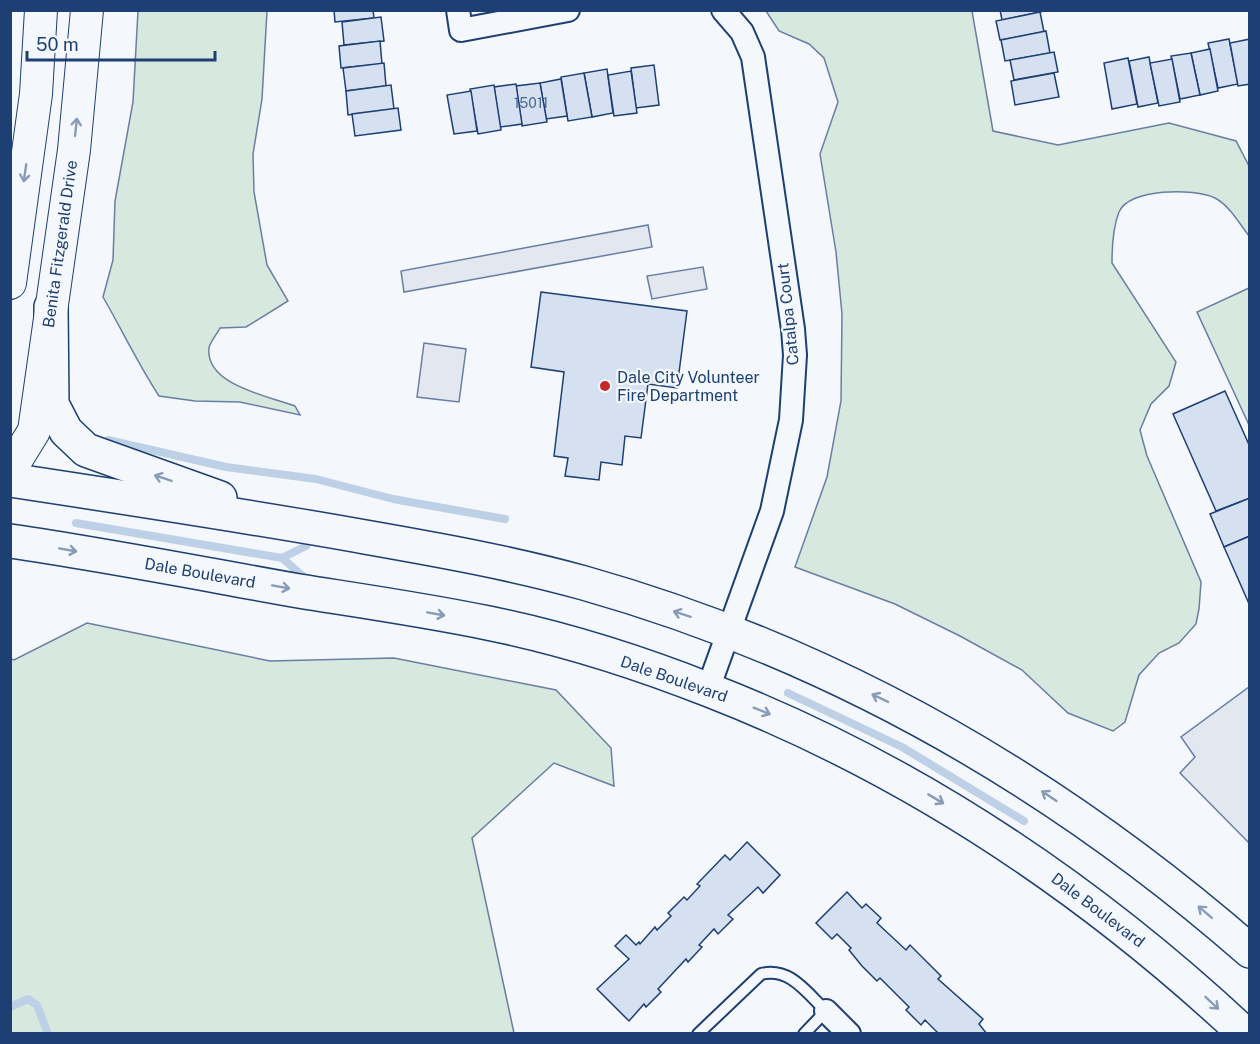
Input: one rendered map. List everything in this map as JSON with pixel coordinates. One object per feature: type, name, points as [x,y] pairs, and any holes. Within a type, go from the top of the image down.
[{"type":"main road","points":[[10,283],[36,93],[41,10]]},
{"type":"main road","name":"Benita Fitzgerald Drive","points":[[10,470],[34,431],[74,150],[87,10]]},
{"type":"main road","points":[[51,307],[52,404],[58,418],[74,441],[86,450],[107,460],[298,525]]},
{"type":"main road","points":[[10,480],[298,525],[503,563],[583,583],[729,630],[819,668],[892,704],[1033,785],[1123,847],[1191,899],[1250,951]]},
{"type":"main road","name":"Dale Boulevard","points":[[10,541],[490,623],[574,646],[708,689],[864,758],[939,800],[1054,875],[1128,931],[1245,1034]]},
{"type":"street","points":[[458,10],[461,30],[568,10]]},
{"type":"street","name":"Catalpa Court","points":[[708,689],[772,511],[781,477],[791,420],[795,355],[753,57],[742,32],[723,10]]},
{"type":"street","points":[[826,1011],[849,1034]]},
{"type":"lane","points":[[698,1034],[761,974],[774,971],[786,974],[826,1011],[804,1034]]},
{"type":"shaded area","points":[[138,11],[267,11],[262,99],[253,154],[254,192],[267,265],[288,301],[246,327],[220,328],[209,348],[210,361],[227,380],[255,393],[295,406],[300,415],[240,402],[195,401],[159,396],[103,297],[113,260],[115,201],[133,102]]},
{"type":"shaded area","points":[[766,11],[972,11],[993,131],[1058,145],[1169,123],[1236,141],[1249,166],[1249,236],[1234,215],[1220,201],[1193,193],[1163,192],[1135,198],[1125,204],[1115,224],[1112,263],[1176,362],[1169,386],[1151,404],[1140,430],[1147,456],[1201,582],[1196,624],[1179,643],[1159,653],[1139,675],[1125,722],[1113,731],[1068,713],[1022,670],[960,636],[895,604],[795,567],[827,477],[841,401],[842,314],[836,252],[820,154],[838,102],[824,58],[809,44],[779,31]]},
{"type":"shaded area","points":[[648,225],[652,247],[404,292],[401,271]]},
{"type":"shaded area","points":[[703,267],[707,289],[652,299],[647,276]]},
{"type":"shaded area","points":[[1249,288],[1249,425],[1197,312]]},
{"type":"shaded area","points":[[424,343],[466,349],[459,402],[417,397]]},
{"type":"shaded area","points":[[87,623],[270,661],[394,658],[556,690],[611,748],[614,786],[554,763],[472,838],[514,1033],[11,1033],[11,659],[14,660]]},
{"type":"shaded area","points":[[1249,687],[1249,843],[1180,773],[1195,757],[1181,737]]},
{"type":"building","points":[[334,10],[373,10],[374,18],[335,22]]},
{"type":"building","points":[[1000,10],[1045,10],[1045,11],[1002,20]]},
{"type":"building","points":[[1040,12],[1044,32],[1000,40],[996,21]]},
{"type":"building","points":[[381,17],[384,41],[344,45],[342,22]]},
{"type":"building","points":[[1046,31],[1050,53],[1005,61],[1001,40]]},
{"type":"building","points":[[1229,39],[1238,84],[1218,88],[1208,43]]},
{"type":"building","points":[[1250,39],[1250,84],[1238,86],[1230,43]]},
{"type":"building","points":[[380,41],[382,64],[341,68],[339,46]]},
{"type":"building","points":[[1210,49],[1218,91],[1200,95],[1191,53]]},
{"type":"building","points":[[1054,52],[1058,72],[1014,80],[1010,60]]},
{"type":"building","points":[[1191,53],[1200,95],[1180,99],[1171,56]]},
{"type":"building","points":[[1149,57],[1158,103],[1138,107],[1129,61]]},
{"type":"building","points":[[1128,58],[1137,104],[1112,109],[1104,63]]},
{"type":"building","points":[[1172,59],[1180,102],[1159,106],[1150,63]]},
{"type":"building","points":[[384,63],[386,86],[346,91],[343,68]]},
{"type":"building","points":[[654,65],[659,105],[636,108],[631,68]]},
{"type":"building","points":[[607,69],[613,113],[592,117],[584,73]]},
{"type":"building","points":[[631,71],[637,113],[614,116],[608,75]]},
{"type":"building","points":[[584,73],[592,117],[568,121],[561,77]]},
{"type":"building","points":[[1054,73],[1059,97],[1015,105],[1011,81]]},
{"type":"building","points":[[561,79],[567,116],[546,119],[540,83]]},
{"type":"building","points":[[540,83],[547,122],[522,126],[516,86]]},
{"type":"building","points":[[516,84],[522,124],[500,127],[494,87]]},
{"type":"building","points":[[391,85],[394,109],[348,115],[346,91]]},
{"type":"building","points":[[494,85],[501,130],[478,134],[470,89]]},
{"type":"building","points":[[471,91],[477,131],[454,134],[447,95]]},
{"type":"building","points":[[398,108],[401,130],[355,136],[352,114]]},
{"type":"building","name":"Dale City Volunteer Fire Department","points":[[541,292],[687,311],[677,388],[648,384],[641,438],[625,436],[622,465],[601,462],[599,480],[565,476],[568,458],[554,456],[564,372],[531,367]]},
{"type":"building","points":[[1225,391],[1250,447],[1250,498],[1216,511],[1173,414]]},
{"type":"building","points":[[1250,498],[1250,536],[1224,547],[1210,514]]},
{"type":"building","points":[[1250,536],[1250,606],[1224,547]]},
{"type":"building","points":[[747,842],[780,875],[763,893],[758,887],[728,915],[733,919],[718,934],[714,929],[699,945],[702,947],[688,962],[686,959],[658,989],[661,992],[646,1007],[644,1004],[629,1021],[597,989],[629,959],[615,946],[626,935],[636,945],[639,942],[640,944],[655,927],[657,930],[671,916],[668,913],[684,897],[687,900],[700,886],[697,884],[725,855],[730,860]]},
{"type":"building","points":[[847,892],[862,908],[866,904],[881,918],[877,923],[906,950],[910,945],[941,976],[938,979],[983,1019],[979,1024],[987,1034],[939,1034],[925,1020],[921,1025],[906,1010],[909,1007],[880,978],[877,981],[862,966],[849,950],[851,948],[837,934],[832,939],[816,923]]},
{"type":"waterway","points":[[108,440],[226,467],[316,479],[393,499],[505,519]]},
{"type":"waterway","points":[[76,523],[282,558],[306,546]]},
{"type":"waterway","points":[[282,558],[305,578]]},
{"type":"waterway","points":[[788,693],[902,747],[1024,821]]},
{"type":"waterway","points":[[10,1007],[28,999],[37,1005],[48,1034]]},
{"type":"place","name":"Dale City Volunteer Fire Department","points":[[605,386]]}]
